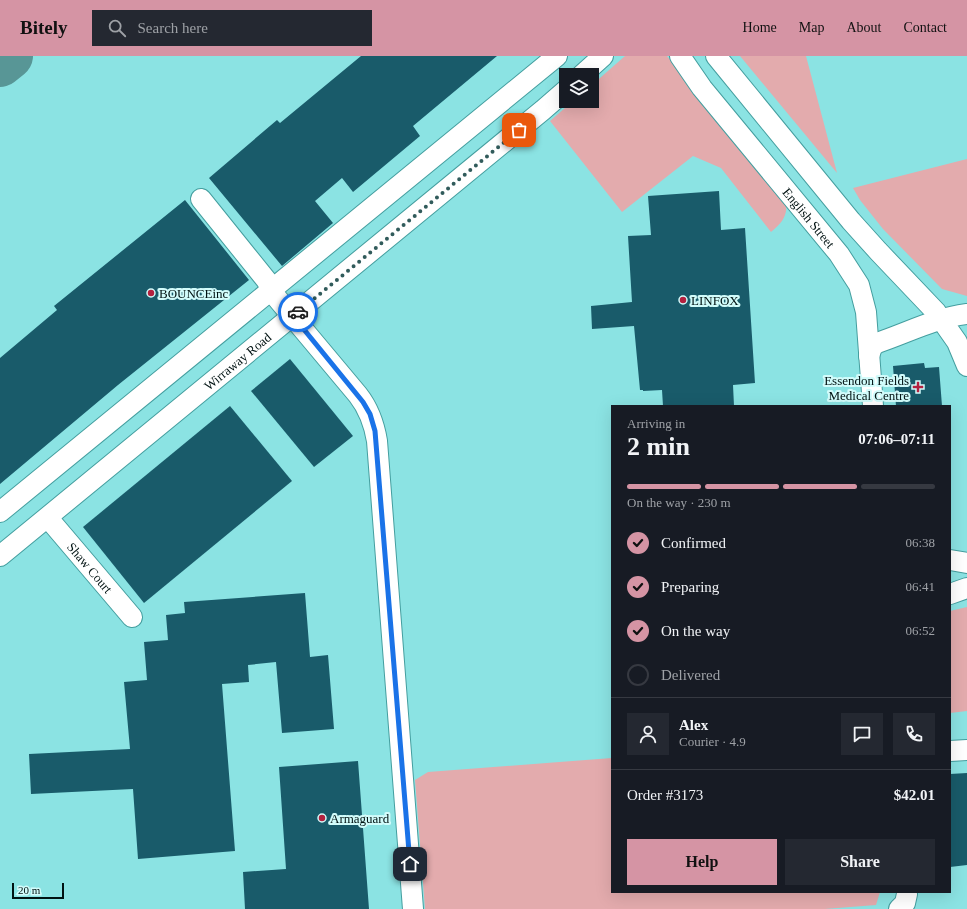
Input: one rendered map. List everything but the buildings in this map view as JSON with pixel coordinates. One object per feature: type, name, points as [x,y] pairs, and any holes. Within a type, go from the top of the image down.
[{"type":"street","points":[[0,512],[557,56]]},
{"type":"street","points":[[590,68],[603,56]]},
{"type":"street","name":"English Street","points":[[680,56],[702,88],[839,254],[859,285],[866,312],[873,405]]},
{"type":"street","points":[[716,56],[878,252],[922,296],[942,320],[956,342],[967,366]]},
{"type":"street","points":[[523,84],[543,110]]},
{"type":"street","name":"Wirraway Road","points":[[0,556],[559,96]]},
{"type":"street","points":[[806,215],[830,195]]},
{"type":"street","points":[[201,199],[267,281],[271,291],[360,398],[370,414],[375,431],[413,909]]},
{"type":"street","points":[[869,356],[872,347],[877,343],[913,329],[967,314]]},
{"type":"street","name":"Shaw Court","points":[[48,518],[132,617]]},
{"type":"street","points":[[951,560],[967,563]]},
{"type":"street","points":[[951,594],[967,588]]},
{"type":"street","points":[[951,751],[967,750]]},
{"type":"shaded area","points":[[625,56],[667,56],[786,203],[785,216],[781,223],[771,232],[721,168],[693,156],[622,212],[550,121],[565,108],[599,108],[599,79]]},
{"type":"shaded area","points":[[740,56],[806,56],[837,173]]},
{"type":"shaded area","points":[[967,159],[967,296],[942,289],[883,229],[860,200],[853,188]]},
{"type":"shaded area","points":[[967,607],[967,711],[951,713],[951,611]]},
{"type":"shaded area","points":[[611,758],[611,893],[880,893],[876,905],[825,909],[425,909],[415,780],[428,772]]},
{"type":"taxiway","points":[[0,64],[10,56]]},
{"type":"way so far","points":[[298,312],[519,130]]},
{"type":"place","name":"BOUNCEinc","points":[[151,293]]},
{"type":"place","name":"LINFOX","points":[[683,300]]},
{"type":"place","name":"Essendon Fields Medical Centre","points":[[918,387]]},
{"type":"place","name":"Armaguard","points":[[322,818]]},
{"type":"route","points":[[298,312],[293,316],[358,394],[374,424],[377,441],[410,864]]}]
